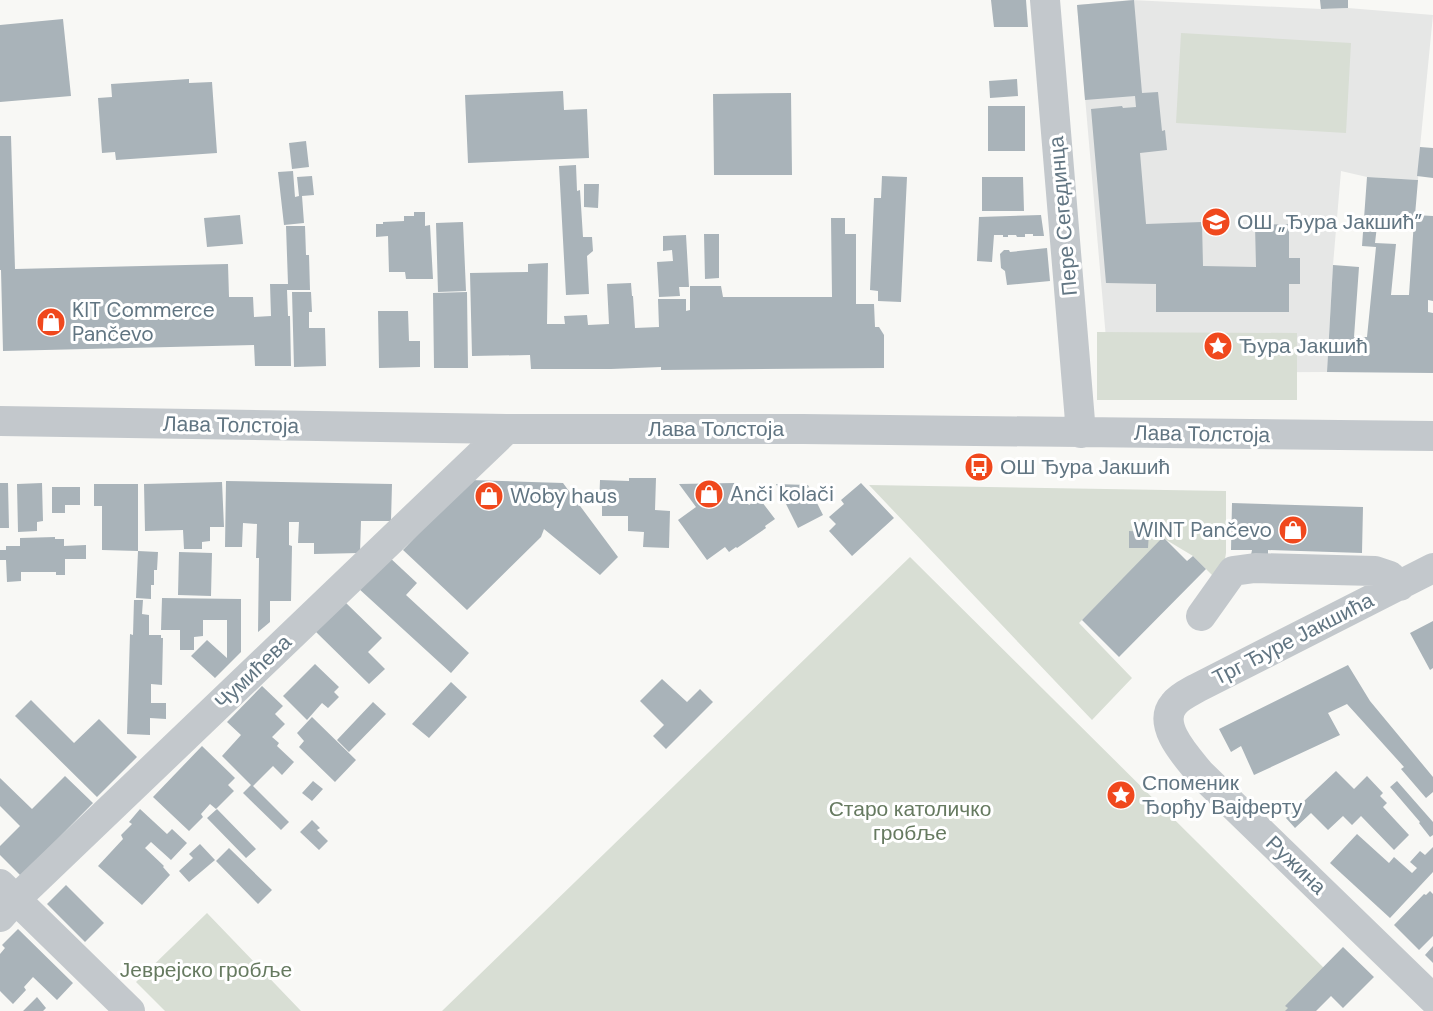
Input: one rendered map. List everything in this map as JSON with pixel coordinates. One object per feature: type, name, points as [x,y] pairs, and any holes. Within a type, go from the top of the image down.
[{"type":"street","name":"Пере Сегединца","points":[[1045,0],[1081,433]]},
{"type":"street","name":"Лава Толстоја","points":[[0,422],[507,429],[803,429],[1433,436]]},
{"type":"street","name":"Чумићева","points":[[5,900],[507,429]]},
{"type":"street","points":[[1201,616],[1233,571],[1255,568],[1375,571],[1390,576],[1400,586]]},
{"type":"street","name":"Трг Ђуре Јакшића","points":[[1168,724],[1173,704],[1197,688],[1433,568]]},
{"type":"street","name":"Ружина","points":[[1168,724],[1174,738],[1200,773],[1433,999]]},
{"type":"street","points":[[5,900],[130,1011]]},
{"type":"shaded area","name":"ОШ „Ђура Јакшић”","points":[[1131,0],[1321,9],[1348,8],[1433,15],[1418,180],[1367,177],[1341,171],[1327,372],[1109,373],[1077,5]]},
{"type":"green space","points":[[1181,33],[1351,43],[1346,133],[1176,123]]},
{"type":"green space","points":[[1097,332],[1297,333],[1297,400],[1097,400]]},
{"type":"green space","points":[[869,485],[1226,491],[1226,553],[1223,572],[1216,579],[1193,556],[1163,538],[1079,623],[1132,678],[1092,720]]},
{"type":"green space","name":"Старо католичко гробље","points":[[910,557],[1333,977],[1299,1011],[442,1011]]},
{"type":"green space","name":"Јеврејско гробље","points":[[207,913],[301,1011],[165,1011],[136,982]]},
{"type":"building","points":[[991,0],[1026,0],[1028,27],[994,27]]},
{"type":"building","points":[[1134,0],[1142,93],[1158,92],[1162,131],[1165,130],[1167,150],[1140,153],[1146,224],[1202,222],[1203,266],[1256,267],[1255,225],[1289,224],[1289,258],[1300,258],[1300,284],[1289,284],[1289,312],[1156,312],[1156,284],[1106,283],[1091,109],[1136,107],[1135,96],[1085,100],[1077,5]]},
{"type":"building","points":[[1320,0],[1348,0],[1348,8],[1321,9]]},
{"type":"building","points":[[63,19],[71,96],[0,102],[0,25]]},
{"type":"building","points":[[189,79],[189,83],[212,82],[217,153],[116,160],[115,152],[102,153],[98,98],[112,97],[111,84]]},
{"type":"building","points":[[1017,79],[1018,96],[990,98],[989,81]]},
{"type":"building","points":[[563,91],[564,110],[587,109],[589,158],[468,163],[465,95]]},
{"type":"building","points":[[791,93],[792,175],[714,175],[713,94]]},
{"type":"building","points":[[988,106],[1025,106],[1025,151],[988,151]]},
{"type":"building","points":[[0,136],[11,136],[15,269],[228,264],[229,297],[253,297],[254,317],[271,316],[270,284],[288,284],[286,226],[305,226],[310,290],[287,290],[291,366],[255,366],[254,345],[3,351],[0,270]]},
{"type":"building","points":[[306,141],[309,167],[292,169],[289,143]]},
{"type":"building","points":[[1420,147],[1433,148],[1433,178],[1417,176]]},
{"type":"building","points":[[576,165],[583,237],[592,237],[593,251],[587,256],[589,294],[566,295],[559,166]]},
{"type":"building","points":[[293,171],[295,197],[299,196],[297,177],[312,176],[314,195],[302,196],[304,223],[284,225],[278,172]]},
{"type":"building","points":[[882,176],[907,177],[901,302],[878,301],[878,291],[870,290],[874,198],[881,198]]},
{"type":"building","points":[[982,177],[1023,177],[1024,211],[982,211]]},
{"type":"building","points":[[1367,177],[1418,180],[1415,215],[1433,216],[1433,301],[1428,300],[1428,312],[1433,313],[1433,373],[1327,372],[1333,265],[1359,267],[1354,337],[1367,337],[1376,247],[1362,246]],"holes":[[[1378,217],[1388,218],[1388,225],[1403,226],[1403,220],[1414,221],[1409,295],[1391,295],[1396,244],[1375,243]]]},
{"type":"building","points":[[584,184],[599,184],[598,208],[584,207]]},
{"type":"building","points":[[414,212],[425,212],[425,226],[430,225],[433,279],[406,279],[405,272],[389,272],[388,236],[376,237],[376,224],[404,221],[404,216],[414,216]]},
{"type":"building","points":[[240,215],[243,244],[207,247],[204,218]]},
{"type":"building","points":[[1041,215],[1044,236],[1025,234],[1025,237],[1008,235],[1008,237],[1003,237],[1003,235],[994,235],[992,262],[977,261],[979,217]]},
{"type":"building","points":[[831,218],[845,218],[845,234],[856,234],[856,304],[874,304],[875,327],[879,327],[884,335],[884,368],[531,369],[530,355],[472,356],[470,273],[528,272],[528,264],[548,263],[547,324],[565,324],[564,316],[587,315],[588,325],[609,324],[607,284],[631,283],[635,328],[659,327],[658,299],[686,299],[686,311],[690,310],[690,286],[721,286],[723,297],[832,297]]},
{"type":"building","points":[[463,222],[466,291],[438,292],[436,223]]},
{"type":"building","points":[[704,234],[719,234],[719,278],[705,279]]},
{"type":"building","points":[[686,235],[689,287],[679,287],[680,296],[659,297],[657,262],[673,261],[672,250],[663,251],[663,236]]},
{"type":"building","points":[[1047,248],[1050,281],[1007,285],[1005,271],[1001,268],[1000,254],[1004,250],[1010,252]]},
{"type":"building","points":[[292,292],[311,292],[312,312],[309,312],[309,328],[325,328],[326,366],[294,367]]},
{"type":"building","points":[[467,292],[468,368],[434,368],[433,293]]},
{"type":"building","points":[[378,311],[408,311],[409,341],[420,341],[420,367],[379,368]]},
{"type":"building","points":[[629,478],[656,478],[655,510],[670,511],[669,548],[643,547],[644,532],[628,531],[628,516],[602,516],[602,506],[599,506],[600,480],[629,481]]},
{"type":"building","points":[[470,480],[563,483],[618,557],[600,575],[544,529],[541,537],[467,610],[403,550]]},
{"type":"building","points":[[226,481],[392,484],[391,521],[361,521],[360,553],[314,554],[314,543],[298,543],[299,522],[289,522],[289,545],[292,546],[291,601],[270,601],[270,622],[258,632],[257,524],[243,523],[242,547],[225,547]]},
{"type":"building","points":[[222,482],[224,527],[210,527],[210,541],[202,542],[202,549],[184,549],[183,530],[145,531],[144,484]]},
{"type":"building","points":[[0,483],[8,483],[9,528],[0,528]]},
{"type":"building","points":[[42,483],[43,521],[37,522],[37,531],[18,532],[17,484]]},
{"type":"building","points":[[734,483],[749,505],[759,498],[775,519],[737,548],[729,552],[725,547],[707,560],[678,520],[696,507],[679,484]]},
{"type":"building","points":[[861,483],[894,518],[852,556],[829,531],[836,524],[829,517],[844,504],[841,500]]},
{"type":"building","points":[[94,484],[138,484],[138,551],[102,550],[102,506],[94,506]]},
{"type":"building","points":[[776,484],[808,485],[823,515],[798,528]]},
{"type":"building","points":[[52,487],[80,487],[80,505],[65,505],[65,513],[52,513]]},
{"type":"building","points":[[1232,503],[1363,507],[1362,553],[1268,550],[1268,556],[1251,555],[1252,550],[1231,550]]},
{"type":"building","points":[[1129,531],[1149,532],[1148,548],[1129,548]]},
{"type":"building","points":[[55,537],[55,539],[64,539],[64,546],[86,545],[86,559],[65,559],[65,575],[56,575],[56,572],[21,572],[21,581],[7,582],[6,560],[0,560],[0,550],[6,550],[6,546],[20,546],[20,538]]},
{"type":"building","points":[[1163,537],[1187,561],[1193,556],[1206,569],[1119,657],[1082,620]]},
{"type":"building","points":[[138,551],[158,552],[157,570],[154,570],[154,585],[151,585],[151,599],[136,598]]},
{"type":"building","points":[[179,552],[212,553],[211,596],[178,595]]},
{"type":"building","points":[[388,556],[417,583],[406,595],[469,653],[451,673],[358,588]]},
{"type":"building","points":[[162,598],[241,599],[241,652],[215,678],[191,656],[207,640],[227,658],[227,620],[203,620],[203,636],[194,637],[194,650],[180,650],[180,630],[161,630]]},
{"type":"building","points":[[134,600],[143,600],[142,614],[149,615],[149,635],[161,635],[163,638],[162,685],[151,684],[151,703],[166,703],[166,719],[150,718],[150,735],[127,734],[130,634],[133,635]]},
{"type":"building","points":[[345,602],[382,638],[368,652],[385,669],[369,684],[315,631]]},
{"type":"building","points":[[1433,621],[1433,668],[1430,670],[1410,633]]},
{"type":"building","points":[[315,664],[339,687],[334,692],[339,697],[328,708],[322,703],[307,720],[283,696]]},
{"type":"building","points":[[1348,665],[1370,701],[1433,777],[1433,792],[1426,798],[1401,769],[1404,767],[1347,704],[1328,713],[1340,735],[1254,775],[1241,746],[1231,752],[1219,729]]},
{"type":"building","points":[[662,679],[687,702],[700,689],[713,702],[666,749],[653,736],[664,725],[640,701]]},
{"type":"building","points":[[451,682],[467,697],[429,738],[412,724]]},
{"type":"building","points":[[262,686],[283,706],[275,714],[285,724],[272,737],[279,743],[277,746],[294,762],[282,775],[273,766],[253,786],[289,822],[281,830],[243,793],[251,785],[222,756],[241,735],[227,722]]},
{"type":"building","points":[[31,700],[74,743],[99,719],[137,757],[97,797],[15,716]]},
{"type":"building","points":[[373,702],[386,714],[349,752],[337,740]]},
{"type":"building","points":[[312,717],[356,760],[335,782],[299,747],[304,741],[297,733]]},
{"type":"building","points":[[202,746],[235,778],[228,785],[234,791],[216,809],[210,804],[201,814],[203,817],[189,831],[153,797]]},
{"type":"building","points":[[1336,771],[1354,789],[1367,776],[1383,793],[1380,796],[1387,803],[1383,807],[1409,835],[1394,850],[1361,816],[1352,825],[1343,816],[1328,830],[1311,813],[1295,828],[1286,818]]},
{"type":"building","points":[[65,776],[93,803],[21,876],[0,855],[0,846],[20,826],[0,806],[0,778],[32,809]]},
{"type":"building","points":[[313,781],[323,789],[312,801],[302,793]]},
{"type":"building","points":[[1397,781],[1433,822],[1433,835],[1430,837],[1390,787]]},
{"type":"building","points":[[140,809],[167,834],[172,829],[187,843],[171,860],[151,842],[145,848],[170,875],[142,905],[98,866],[123,839],[121,835],[132,824],[129,822]]},
{"type":"building","points":[[217,809],[256,849],[246,858],[207,818]]},
{"type":"building","points":[[312,820],[320,828],[317,830],[328,841],[319,850],[300,832]]},
{"type":"building","points":[[1357,834],[1389,863],[1394,857],[1412,873],[1417,868],[1410,862],[1420,851],[1425,855],[1433,847],[1433,872],[1390,918],[1330,863]]},
{"type":"building","points":[[200,844],[215,860],[189,882],[179,871],[193,858],[189,854]]},
{"type":"building","points":[[229,848],[272,890],[258,904],[216,861]]},
{"type":"building","points":[[66,885],[104,923],[85,942],[47,904]]},
{"type":"building","points":[[1430,891],[1433,894],[1433,936],[1419,950],[1394,925],[1424,894]]},
{"type":"building","points":[[18,929],[73,983],[57,1000],[33,977],[24,987],[26,990],[13,1004],[0,991],[0,954],[5,948],[2,945]]},
{"type":"building","points":[[1433,946],[1433,963],[1425,955]]},
{"type":"building","points":[[1343,947],[1374,977],[1343,1008],[1331,996],[1316,1011],[1285,1011],[1288,1008],[1285,1006]]},
{"type":"building","points":[[37,997],[46,1008],[43,1011],[23,1011]]},
{"type":"place","name":"ОШ „Ђура Јакшић”","points":[[1216,222]]},
{"type":"place","name":"KIT Commerce Pančevo","points":[[51,322]]},
{"type":"place","name":"Ђура Јакшић","points":[[1218,346]]},
{"type":"place","name":"ОШ Ђура Јакшић","points":[[979,467]]},
{"type":"place","name":"Anči kolači","points":[[709,494]]},
{"type":"place","name":"Woby haus","points":[[489,496]]},
{"type":"place","name":"WINT Pančevo","points":[[1293,530]]},
{"type":"place","name":"Споменик Ђорђу Вајферту","points":[[1121,795]]}]
